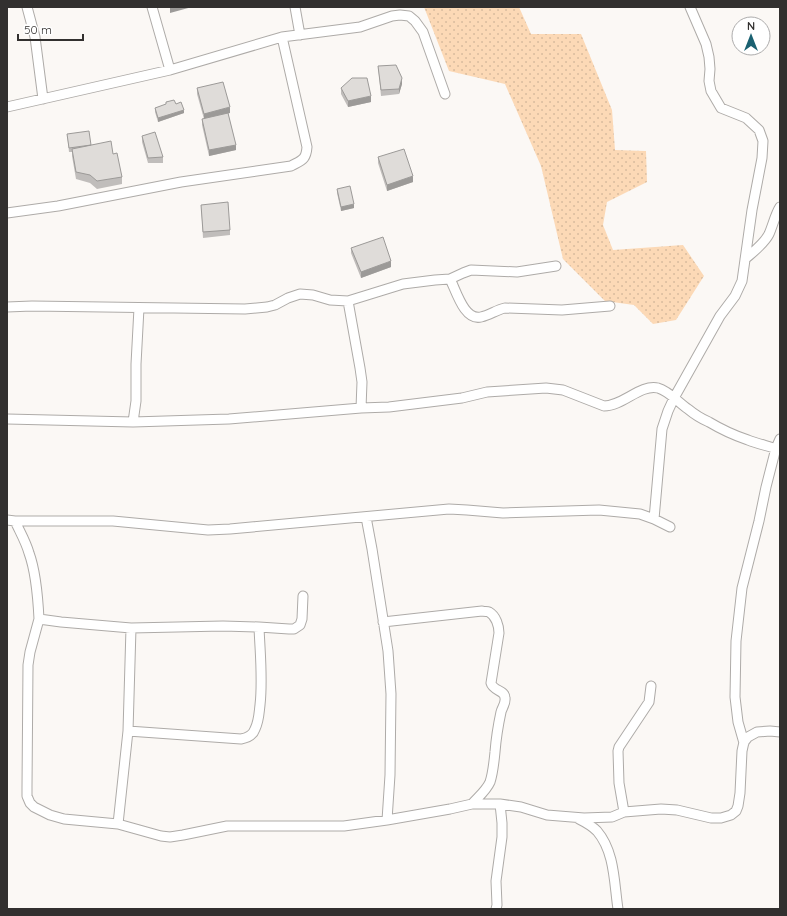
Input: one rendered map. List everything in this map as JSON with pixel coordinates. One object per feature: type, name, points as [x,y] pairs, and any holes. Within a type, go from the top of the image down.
[{"type":"street","points":[[27,7],[35,36],[43,99]]},
{"type":"street","points":[[152,7],[170,70]]},
{"type":"street","points":[[294,7],[300,35]]},
{"type":"street","points":[[654,519],[662,429],[674,398],[720,316],[735,296],[742,281],[752,210],[762,158],[763,141],[759,130],[746,118],[721,108],[711,91],[709,81],[709,57],[706,44],[690,7]]},
{"type":"street","points":[[7,107],[170,70],[282,37],[360,27],[396,15],[409,16],[415,21],[423,32],[445,94]]},
{"type":"street","points":[[7,213],[58,206],[181,182],[291,166],[302,160],[305,158],[307,147],[282,37]]},
{"type":"street","points":[[745,260],[769,235],[780,207]]},
{"type":"street","points":[[7,307],[32,306],[245,309],[275,305],[300,294],[313,295],[330,300],[348,301],[403,284],[450,279],[471,270],[517,272],[556,266]]},
{"type":"street","points":[[450,279],[462,305],[470,315],[474,317],[482,317],[498,309],[505,308],[562,310],[610,306]]},
{"type":"street","points":[[348,301],[362,382],[361,408]]},
{"type":"street","points":[[133,422],[136,401],[136,364],[140,308]]},
{"type":"street","points":[[7,419],[133,422],[229,419],[410,405],[462,398],[487,392],[546,388],[563,390],[604,406],[609,406],[649,388],[659,388],[687,409],[708,422],[746,440],[778,449]]},
{"type":"street","points":[[744,743],[738,722],[735,696],[736,641],[742,588],[766,487],[780,439]]},
{"type":"street","points":[[11,521],[113,521],[208,530],[449,510],[503,513],[600,510],[640,514],[670,526]]},
{"type":"street","points":[[366,517],[388,651],[391,694],[390,776],[387,820]]},
{"type":"street","points":[[11,521],[24,539],[30,554],[39,619],[28,665],[27,796],[30,803],[34,807],[50,815],[64,819],[118,824],[161,836],[170,837],[227,826],[344,826],[387,820],[472,804],[500,804],[521,807],[547,815],[576,818],[612,817],[624,812],[661,809],[677,810],[710,818],[721,818],[731,815],[736,811],[738,806],[742,751],[744,743],[748,737],[757,732],[780,732]]},
{"type":"street","points":[[39,619],[131,628],[223,626],[294,629],[300,625],[302,619],[303,596]]},
{"type":"street","points":[[383,622],[482,611],[489,612],[494,616],[500,633],[491,683],[494,688],[504,694],[505,700],[497,729],[492,772],[489,783],[485,790],[472,804]]},
{"type":"street","points":[[128,731],[241,739],[249,737],[255,729],[259,715],[261,691],[259,627]]},
{"type":"street","points":[[118,824],[128,731],[131,628]]},
{"type":"street","points":[[624,812],[619,782],[618,751],[620,744],[649,702],[651,686]]},
{"type":"street","points":[[496,909],[496,881],[502,837],[500,804]]},
{"type":"street","points":[[576,818],[597,831],[610,854],[618,909]]},
{"type":"shaded area","points":[[424,7],[519,7],[531,34],[581,34],[612,110],[615,150],[646,151],[647,182],[607,202],[603,225],[613,250],[683,245],[704,276],[676,320],[653,324],[634,305],[605,301],[563,259],[541,166],[505,84],[449,71]]},
{"type":"building","points":[[396,65],[402,78],[399,89],[381,90],[378,66]]},
{"type":"building","points":[[352,78],[367,78],[371,96],[348,101],[341,88]]},
{"type":"building","points":[[223,82],[230,107],[204,114],[197,88]]},
{"type":"building","points":[[174,100],[176,104],[181,102],[184,110],[158,118],[155,108],[166,104],[166,102]]},
{"type":"building","points":[[228,113],[236,145],[209,150],[202,119]]},
{"type":"building","points":[[89,131],[91,145],[69,148],[67,134]]},
{"type":"building","points":[[155,132],[163,157],[148,158],[142,136]]},
{"type":"building","points":[[111,141],[113,154],[117,153],[122,177],[97,181],[90,175],[76,172],[72,149]]},
{"type":"building","points":[[404,149],[413,176],[387,185],[378,157]]},
{"type":"building","points":[[350,186],[354,204],[341,207],[337,189]]},
{"type":"building","points":[[228,202],[230,230],[203,232],[201,205]]},
{"type":"building","points":[[383,237],[391,261],[361,272],[351,248]]}]
